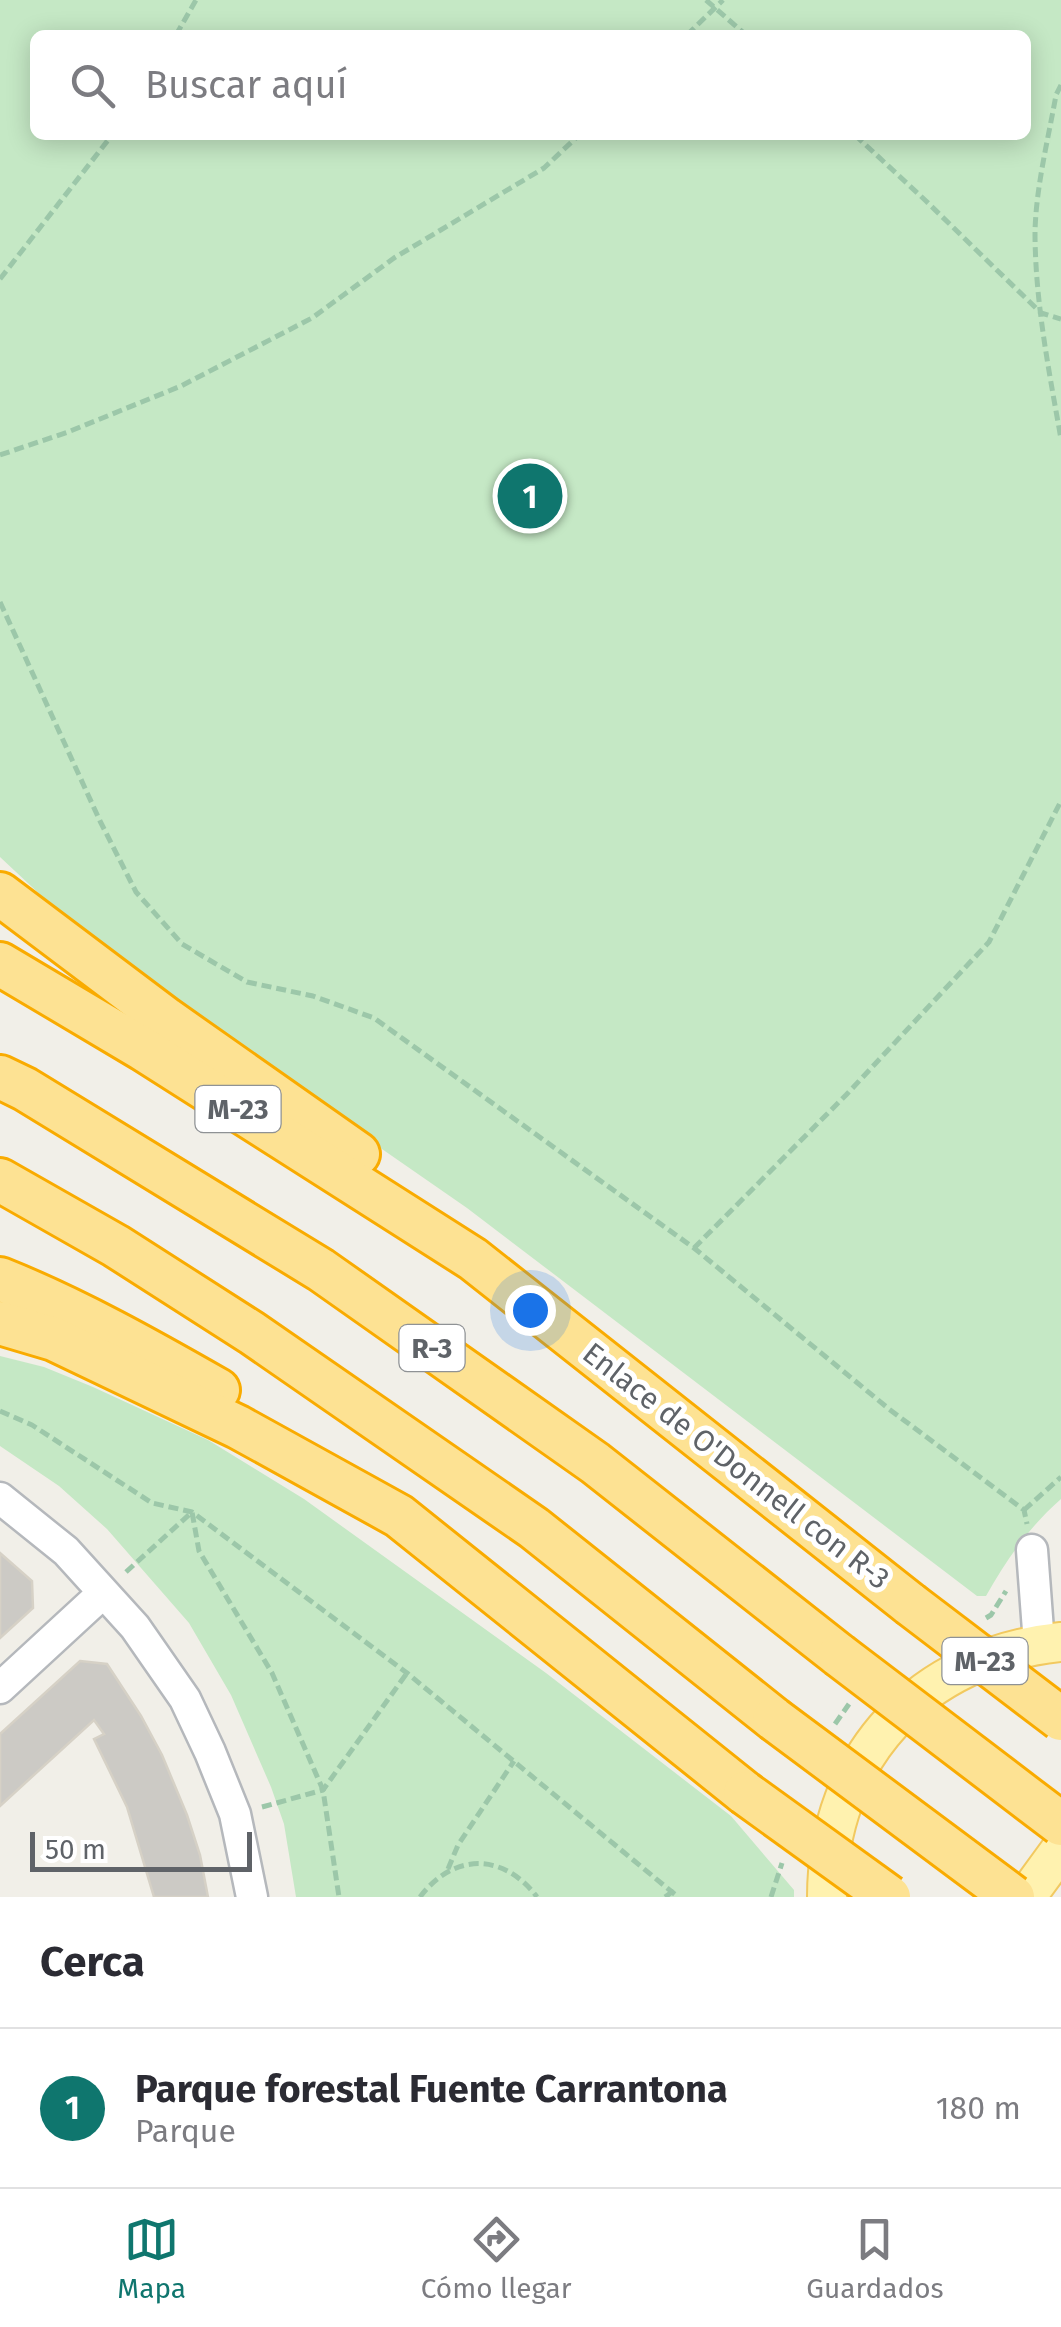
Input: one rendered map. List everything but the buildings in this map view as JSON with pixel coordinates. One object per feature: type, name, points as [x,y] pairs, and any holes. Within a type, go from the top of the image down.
[{"type":"highway","points":[[9,899],[166,1019],[355,1151],[473,1259]]},
{"type":"highway","name":"Enlace de O'Donnell con R-3","points":[[0,964],[143,1048],[473,1259],[1061,1719]]},
{"type":"highway","name":"R-3","points":[[0,1077],[320,1270],[596,1464],[1061,1824]]},
{"type":"highway","points":[[0,1180],[116,1246],[252,1332],[519,1518],[774,1719],[1013,1897]]},
{"type":"highway","points":[[0,1279],[165,1360],[262,1415],[399,1516],[745,1793],[889,1897]]},
{"type":"highway","points":[[0,1323],[54,1340],[238,1428],[399,1516]]},
{"type":"main road","points":[[827,1897],[829,1851],[842,1804],[862,1760],[892,1722],[929,1689],[970,1665],[991,1656],[1050,1643]]},
{"type":"main road","points":[[1026,1897],[1061,1849]]},
{"type":"street","points":[[0,1498],[66,1550],[135,1626],[185,1699],[235,1814],[252,1897]]},
{"type":"street","points":[[1032,1550],[1050,1643]]},
{"type":"street","points":[[0,1688],[104,1592]]},
{"type":"path","points":[[179,30],[196,0]]},
{"type":"path","points":[[706,0],[740,30]]},
{"type":"path","points":[[692,30],[723,0]]},
{"type":"path","points":[[1061,85],[1042,171],[1035,232],[1041,312],[1061,439]]},
{"type":"path","points":[[0,279],[108,140]]},
{"type":"path","points":[[0,455],[181,386],[312,318],[394,258],[544,168],[574,140]]},
{"type":"path","points":[[860,140],[1041,312],[1061,318]]},
{"type":"path","points":[[0,602],[136,892],[182,944],[247,982],[314,996],[374,1018],[694,1248],[889,1409],[1024,1510],[1032,1550]]},
{"type":"path","points":[[694,1248],[989,942],[1061,802]]},
{"type":"path","points":[[0,1411],[32,1425],[152,1503],[192,1512],[407,1673],[671,1896]]},
{"type":"path","points":[[1024,1510],[1061,1477]]},
{"type":"path","points":[[104,1592],[192,1512]]},
{"type":"path","points":[[192,1512],[199,1551],[272,1673],[323,1790],[339,1897]]},
{"type":"path","points":[[235,1814],[323,1790],[407,1673]]},
{"type":"path","points":[[447,1870],[458,1845],[514,1760]]},
{"type":"path","points":[[420,1897],[447,1870],[468,1864],[489,1864],[509,1871],[526,1883],[536,1897]]},
{"type":"green space","points":[[0,0],[1061,0],[1061,1499],[1019,1544],[986,1596],[977,1596],[467,1208],[111,961],[0,857]]},
{"type":"green space","points":[[0,1356],[44,1367],[208,1440],[304,1499],[546,1673],[731,1816],[794,1890],[794,1897],[296,1897],[284,1824],[271,1787],[231,1695],[189,1623],[107,1529],[59,1486],[0,1446]]},
{"type":"place","name":"Parque forestal Fuente Carrantona","points":[[530,496]]}]
